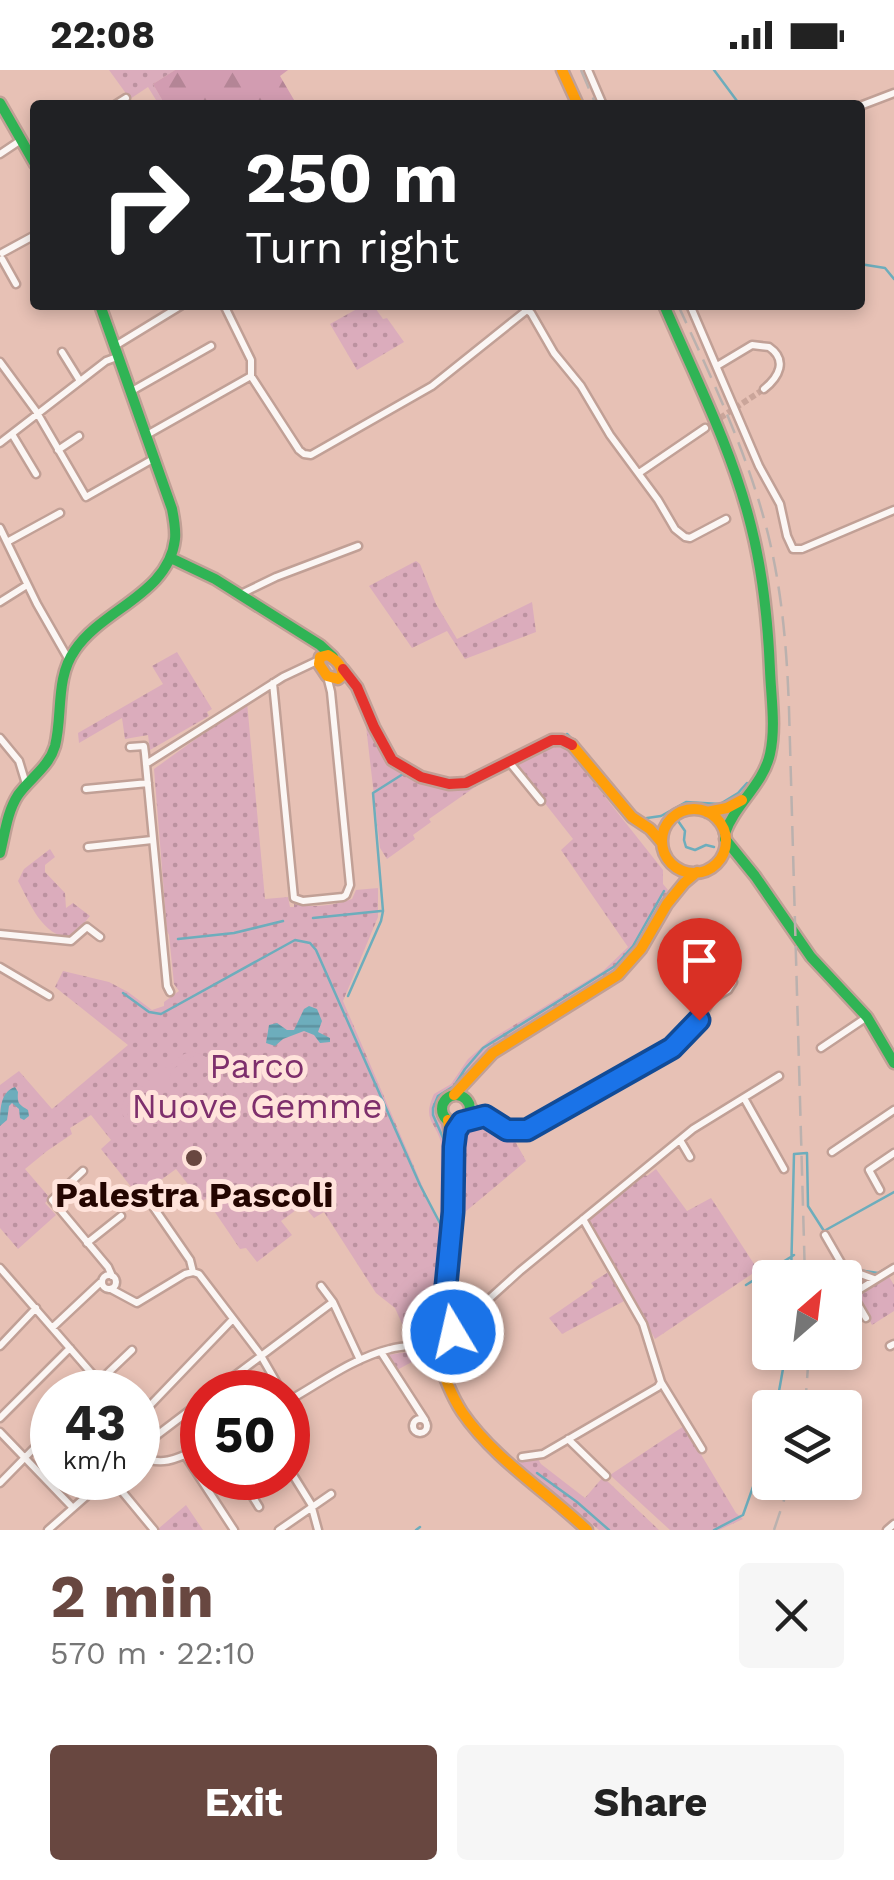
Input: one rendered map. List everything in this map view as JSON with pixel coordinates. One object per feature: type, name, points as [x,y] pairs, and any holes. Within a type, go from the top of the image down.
[{"type":"main road","points":[[562,70],[576,100]]},
{"type":"main road","points":[[0,104],[30,154]]},
{"type":"main road","points":[[0,853],[12,806],[48,762],[54,748],[63,676],[69,660],[93,629],[162,574],[173,559],[176,546],[177,526],[102,310]]},
{"type":"main road","points":[[666,310],[734,468],[746,506],[760,572],[769,658],[772,747],[764,775],[726,827],[724,850],[715,864]]},
{"type":"main road","points":[[173,559],[203,572],[314,643],[334,675],[357,686],[392,760],[407,771],[449,784],[462,783],[558,739],[568,742],[632,817],[662,843]]},
{"type":"main road","points":[[324,658],[334,675]]},
{"type":"main road","points":[[667,904],[674,882],[674,868],[662,843],[668,822],[682,811],[726,808],[747,797]]},
{"type":"main road","points":[[707,812],[718,820],[745,866],[756,876],[811,957],[867,1018],[894,1063]]},
{"type":"main road","points":[[640,822],[668,822]]},
{"type":"main road","points":[[670,862],[679,869],[697,872]]},
{"type":"main road","points":[[464,1120],[448,1120],[442,1106],[493,1053],[618,975],[641,949],[667,904],[697,872],[726,862],[745,866]]},
{"type":"main road","points":[[454,1320],[445,1296],[454,1147],[456,1131],[470,1112],[468,1080]]},
{"type":"main road","points":[[454,1096],[468,1102]]},
{"type":"main road","points":[[448,1120],[454,1147]]},
{"type":"main road","points":[[434,1342],[454,1320]]},
{"type":"main road","points":[[434,1342],[454,1320]]},
{"type":"main road","points":[[434,1342],[450,1391],[463,1414],[498,1454],[587,1530]]},
{"type":"street","points":[[588,70],[601,100]]},
{"type":"street","points":[[865,104],[894,93]]},
{"type":"street","points":[[0,154],[21,140]]},
{"type":"street","points":[[16,284],[1,256],[30,239]]},
{"type":"street","points":[[0,443],[175,310]]},
{"type":"street","points":[[226,310],[251,360],[252,376],[299,450],[310,455],[432,386],[527,310],[675,529],[685,537],[696,536],[726,519]]},
{"type":"street","points":[[692,310],[759,466],[780,504],[794,549],[894,510]]},
{"type":"street","points":[[129,392],[211,346]]},
{"type":"street","points":[[717,366],[752,346],[769,347],[778,356],[780,367],[778,376],[764,389]]},
{"type":"street","points":[[62,352],[80,381]]},
{"type":"street","points":[[0,362],[86,497],[153,459]]},
{"type":"street","points":[[145,436],[252,376]]},
{"type":"street","points":[[639,473],[705,428]]},
{"type":"street","points":[[12,434],[36,474]]},
{"type":"street","points":[[58,450],[79,436]]},
{"type":"street","points":[[7,542],[60,512]]},
{"type":"street","points":[[0,528],[69,660]]},
{"type":"street","points":[[240,595],[358,546]]},
{"type":"street","points":[[0,602],[27,584]]},
{"type":"street","points":[[60,642],[78,645]]},
{"type":"street","points":[[146,764],[273,683],[324,658]]},
{"type":"street","points":[[273,683],[292,892],[294,898],[303,901],[343,897],[350,885],[330,692],[334,675],[303,666]]},
{"type":"street","points":[[0,738],[19,761],[26,786]]},
{"type":"street","points":[[130,748],[144,746],[170,992]]},
{"type":"street","points":[[510,763],[540,801]]},
{"type":"street","points":[[86,789],[148,783]]},
{"type":"street","points":[[88,846],[152,840]]},
{"type":"street","points":[[0,934],[71,941],[87,927],[100,938]]},
{"type":"street","points":[[0,968],[49,996]]},
{"type":"street","points":[[468,1102],[511,1132],[527,1130],[672,1048],[696,1025],[712,999]]},
{"type":"street","points":[[821,1048],[867,1018]]},
{"type":"street","points":[[454,1320],[680,1140],[778,1076]]},
{"type":"street","points":[[744,1098],[784,1169]]},
{"type":"street","points":[[832,1152],[894,1110]]},
{"type":"street","points":[[464,1120],[485,1116]]},
{"type":"street","points":[[680,1140],[690,1157]]},
{"type":"street","points":[[880,1190],[869,1170],[894,1153]]},
{"type":"street","points":[[83,1171],[52,1200],[132,1302]]},
{"type":"street","points":[[143,1192],[190,1260],[193,1272]]},
{"type":"street","points":[[88,1244],[121,1216]]},
{"type":"street","points":[[584,1219],[642,1324],[661,1382],[702,1449]]},
{"type":"street","points":[[825,1235],[844,1268],[875,1280]]},
{"type":"street","points":[[102,1262],[105,1284]]},
{"type":"street","points":[[0,1268],[89,1370]]},
{"type":"street","points":[[866,1318],[852,1294],[894,1268]]},
{"type":"street","points":[[105,1284],[132,1302],[142,1302],[193,1272],[202,1277],[269,1370]]},
{"type":"street","points":[[105,1284],[107,1275],[114,1278]]},
{"type":"street","points":[[53,1327],[95,1289],[115,1285],[114,1278]]},
{"type":"street","points":[[321,1286],[333,1302],[360,1360]]},
{"type":"street","points":[[242,1370],[333,1302]]},
{"type":"street","points":[[0,1346],[36,1308]]},
{"type":"street","points":[[160,1395],[233,1318]]},
{"type":"street","points":[[310,1388],[380,1352],[434,1342]]},
{"type":"street","points":[[0,1418],[70,1348]]},
{"type":"street","points":[[111,1370],[132,1350]]},
{"type":"street","points":[[380,1352],[421,1417]]},
{"type":"street","points":[[522,1457],[542,1454],[661,1382]]},
{"type":"street","points":[[0,1432],[73,1508]]},
{"type":"street","points":[[568,1439],[606,1476]]},
{"type":"street","points":[[0,1483],[30,1454]]},
{"type":"street","points":[[160,1456],[168,1461]]},
{"type":"street","points":[[160,1462],[180,1456]]},
{"type":"street","points":[[279,1530],[331,1494]]},
{"type":"street","points":[[48,1530],[83,1500]]},
{"type":"street","points":[[128,1500],[154,1530]]},
{"type":"street","points":[[215,1500],[234,1530]]},
{"type":"street","points":[[255,1500],[259,1507]]},
{"type":"street","points":[[308,1500],[318,1530]]},
{"type":"street","points":[[887,1530],[894,1524]]},
{"type":"green space","points":[[109,70],[175,70],[153,84],[162,100],[156,100],[148,87],[130,99]]},
{"type":"green space","points":[[175,70],[288,70],[280,76],[294,100],[162,100],[153,84]]},
{"type":"green space","points":[[355,310],[377,310],[404,342],[357,370],[330,324]]},
{"type":"green space","points":[[416,561],[457,639],[532,602],[536,632],[465,659],[447,631],[412,648],[369,586]]},
{"type":"green space","points":[[177,652],[212,709],[207,712],[209,716],[150,750],[148,735],[125,739],[122,718],[79,743],[78,733],[163,684],[152,666]]},
{"type":"green space","name":"Parco Nuove Gemme","points":[[247,702],[265,899],[288,897],[290,907],[323,906],[352,899],[356,890],[378,888],[378,917],[343,1001],[440,1227],[441,1142],[429,1115],[434,1094],[451,1084],[468,1059],[491,1039],[603,971],[628,947],[561,850],[573,839],[514,764],[554,744],[564,745],[663,870],[663,884],[668,890],[642,939],[616,970],[495,1046],[475,1063],[458,1088],[440,1101],[438,1116],[446,1128],[450,1194],[438,1315],[425,1332],[406,1341],[395,1308],[376,1293],[324,1212],[314,1218],[303,1205],[281,1221],[292,1235],[257,1262],[246,1248],[240,1249],[206,1199],[201,1201],[176,1169],[152,1190],[148,1184],[136,1193],[101,1149],[111,1140],[91,1115],[70,1128],[72,1134],[25,1169],[50,1198],[45,1203],[56,1215],[18,1249],[0,1228],[0,1085],[19,1071],[52,1109],[128,1045],[55,987],[63,971],[109,982],[152,1010],[164,1006],[179,991],[174,984],[167,931],[154,769]]},
{"type":"green space","points":[[370,725],[375,736],[407,769],[458,784],[491,776],[429,819],[431,822],[413,835],[415,839],[387,859],[380,848],[366,726]]},
{"type":"green space","points":[[50,849],[55,857],[45,865],[45,872],[65,893],[66,908],[73,903],[90,916],[71,939],[44,925],[18,881],[24,869]]},
{"type":"green space","points":[[193,1051],[206,1057],[233,1094],[232,1108],[220,1116],[139,1126],[126,1122],[121,1111],[124,1100]],"holes":[[[194,1056],[209,1071],[197,1083],[200,1089],[139,1117],[128,1116],[126,1108],[130,1101],[146,1089],[159,1091],[169,1083],[171,1070]],[[217,1082],[229,1098],[224,1109],[145,1120]]]},
{"type":"green space","points":[[487,1125],[514,1139],[526,1161],[465,1212],[465,1135],[475,1127]]},
{"type":"green space","points":[[656,1169],[687,1211],[711,1198],[752,1261],[752,1274],[655,1339],[587,1221]]},
{"type":"green space","points":[[610,1271],[626,1300],[562,1334],[549,1318]]},
{"type":"green space","points":[[888,1275],[894,1285],[894,1311],[872,1325],[862,1306],[862,1293]]},
{"type":"green space","points":[[427,1352],[437,1372],[423,1356],[397,1370],[388,1355]]},
{"type":"green space","points":[[684,1426],[743,1519],[719,1530],[670,1530],[610,1475]]},
{"type":"green space","points":[[519,1458],[538,1459],[585,1498],[603,1477],[659,1530],[599,1530],[517,1462]]},
{"type":"green space","points":[[186,1505],[203,1530],[158,1529]]},
{"type":"water","points":[[309,1006],[317,1009],[322,1021],[318,1032],[330,1038],[330,1042],[320,1043],[304,1031],[275,1046],[266,1043],[269,1025],[277,1023],[294,1030]]},
{"type":"water","points":[[15,1087],[19,1103],[29,1116],[20,1118],[19,1109],[12,1103],[7,1120],[0,1126],[4,1097]]},
{"type":"waterway","points":[[714,70],[736,100]]},
{"type":"waterway","points":[[865,265],[885,268],[894,279]]},
{"type":"waterway","points":[[567,734],[576,743]]},
{"type":"waterway","points":[[348,996],[383,911],[373,793],[403,774]]},
{"type":"waterway","points":[[647,818],[661,816],[686,802],[720,804],[747,783]]},
{"type":"waterway","points":[[676,818],[685,831],[686,847],[714,847]]},
{"type":"waterway","points":[[444,1217],[444,1140],[433,1115],[438,1096],[454,1086],[483,1048],[615,966],[633,946],[664,891]]},
{"type":"waterway","points":[[313,918],[381,911]]},
{"type":"waterway","points":[[178,939],[234,933],[283,921]]},
{"type":"waterway","points":[[123,993],[149,1012],[161,1014],[295,940],[310,943],[443,1229],[433,1316]]},
{"type":"waterway","points":[[791,1260],[794,1154],[807,1153],[808,1206],[824,1231],[894,1192]]},
{"type":"waterway","points":[[746,1285],[794,1255]]},
{"type":"waterway","points":[[862,1271],[878,1273],[894,1264]]},
{"type":"waterway","points":[[779,1390],[783,1370]]},
{"type":"waterway","points":[[537,1473],[609,1530]]},
{"type":"waterway","points":[[714,1530],[743,1515],[752,1490]]},
{"type":"waterway","points":[[416,1530],[420,1527]]},
{"type":"tunnel","points":[[705,428],[764,389]]},
{"type":"railway","points":[[581,70],[594,100]]},
{"type":"railway","points":[[680,310],[750,475],[768,534],[780,599],[789,709],[804,1260]]},
{"type":"railway","points":[[806,1390],[808,1370]]},
{"type":"railway","points":[[774,1530],[784,1500]]},
{"type":"traffic: fast","points":[[0,103],[30,155]]},
{"type":"traffic: fast","points":[[0,853],[14,802],[55,746],[62,685],[75,650],[101,623],[161,574],[175,539],[172,509],[102,310]]},
{"type":"traffic: fast","points":[[666,310],[734,469],[751,526],[764,598],[772,744],[761,775],[725,833]]},
{"type":"traffic: fast","points":[[173,559],[215,579],[333,657]]},
{"type":"traffic: fast","points":[[725,839],[811,957],[867,1017],[894,1063]]},
{"type":"traffic: fast","points":[[456,1095],[466,1099],[470,1109],[466,1119],[456,1123],[446,1119],[442,1109],[446,1099],[456,1095]]},
{"type":"traffic: slow","points":[[562,70],[576,100]]},
{"type":"traffic: slow","points":[[328,655],[341,668],[343,675],[338,679],[327,676],[319,664],[320,657],[328,655]]},
{"type":"traffic: slow","points":[[572,745],[632,817],[662,843]]},
{"type":"traffic: slow","points":[[707,812],[742,800]]},
{"type":"traffic: slow","points":[[694,809],[716,819],[726,841],[716,863],[694,873],[672,863],[662,841],[672,819],[694,809]]},
{"type":"traffic: slow","points":[[454,1095],[493,1053],[618,975],[641,949],[667,904],[697,872]]},
{"type":"traffic: slow","points":[[439,1321],[452,1217],[453,1168],[448,1120]]},
{"type":"traffic: slow","points":[[447,1316],[455,1318],[456,1328],[441,1347],[434,1347],[429,1337],[447,1316]]},
{"type":"traffic: slow","points":[[434,1347],[453,1396],[475,1429],[587,1530]]},
{"type":"traffic: jam","points":[[343,669],[357,687],[392,760],[421,777],[449,784],[466,783],[552,740],[572,745]]},
{"type":"place","name":"Palestra Pascoli","points":[[194,1158]]},
{"type":"route","points":[[453,1332],[457,1321],[448,1311],[445,1296],[454,1147],[462,1122],[485,1116],[507,1130],[527,1130],[672,1048],[699,1020]]}]
